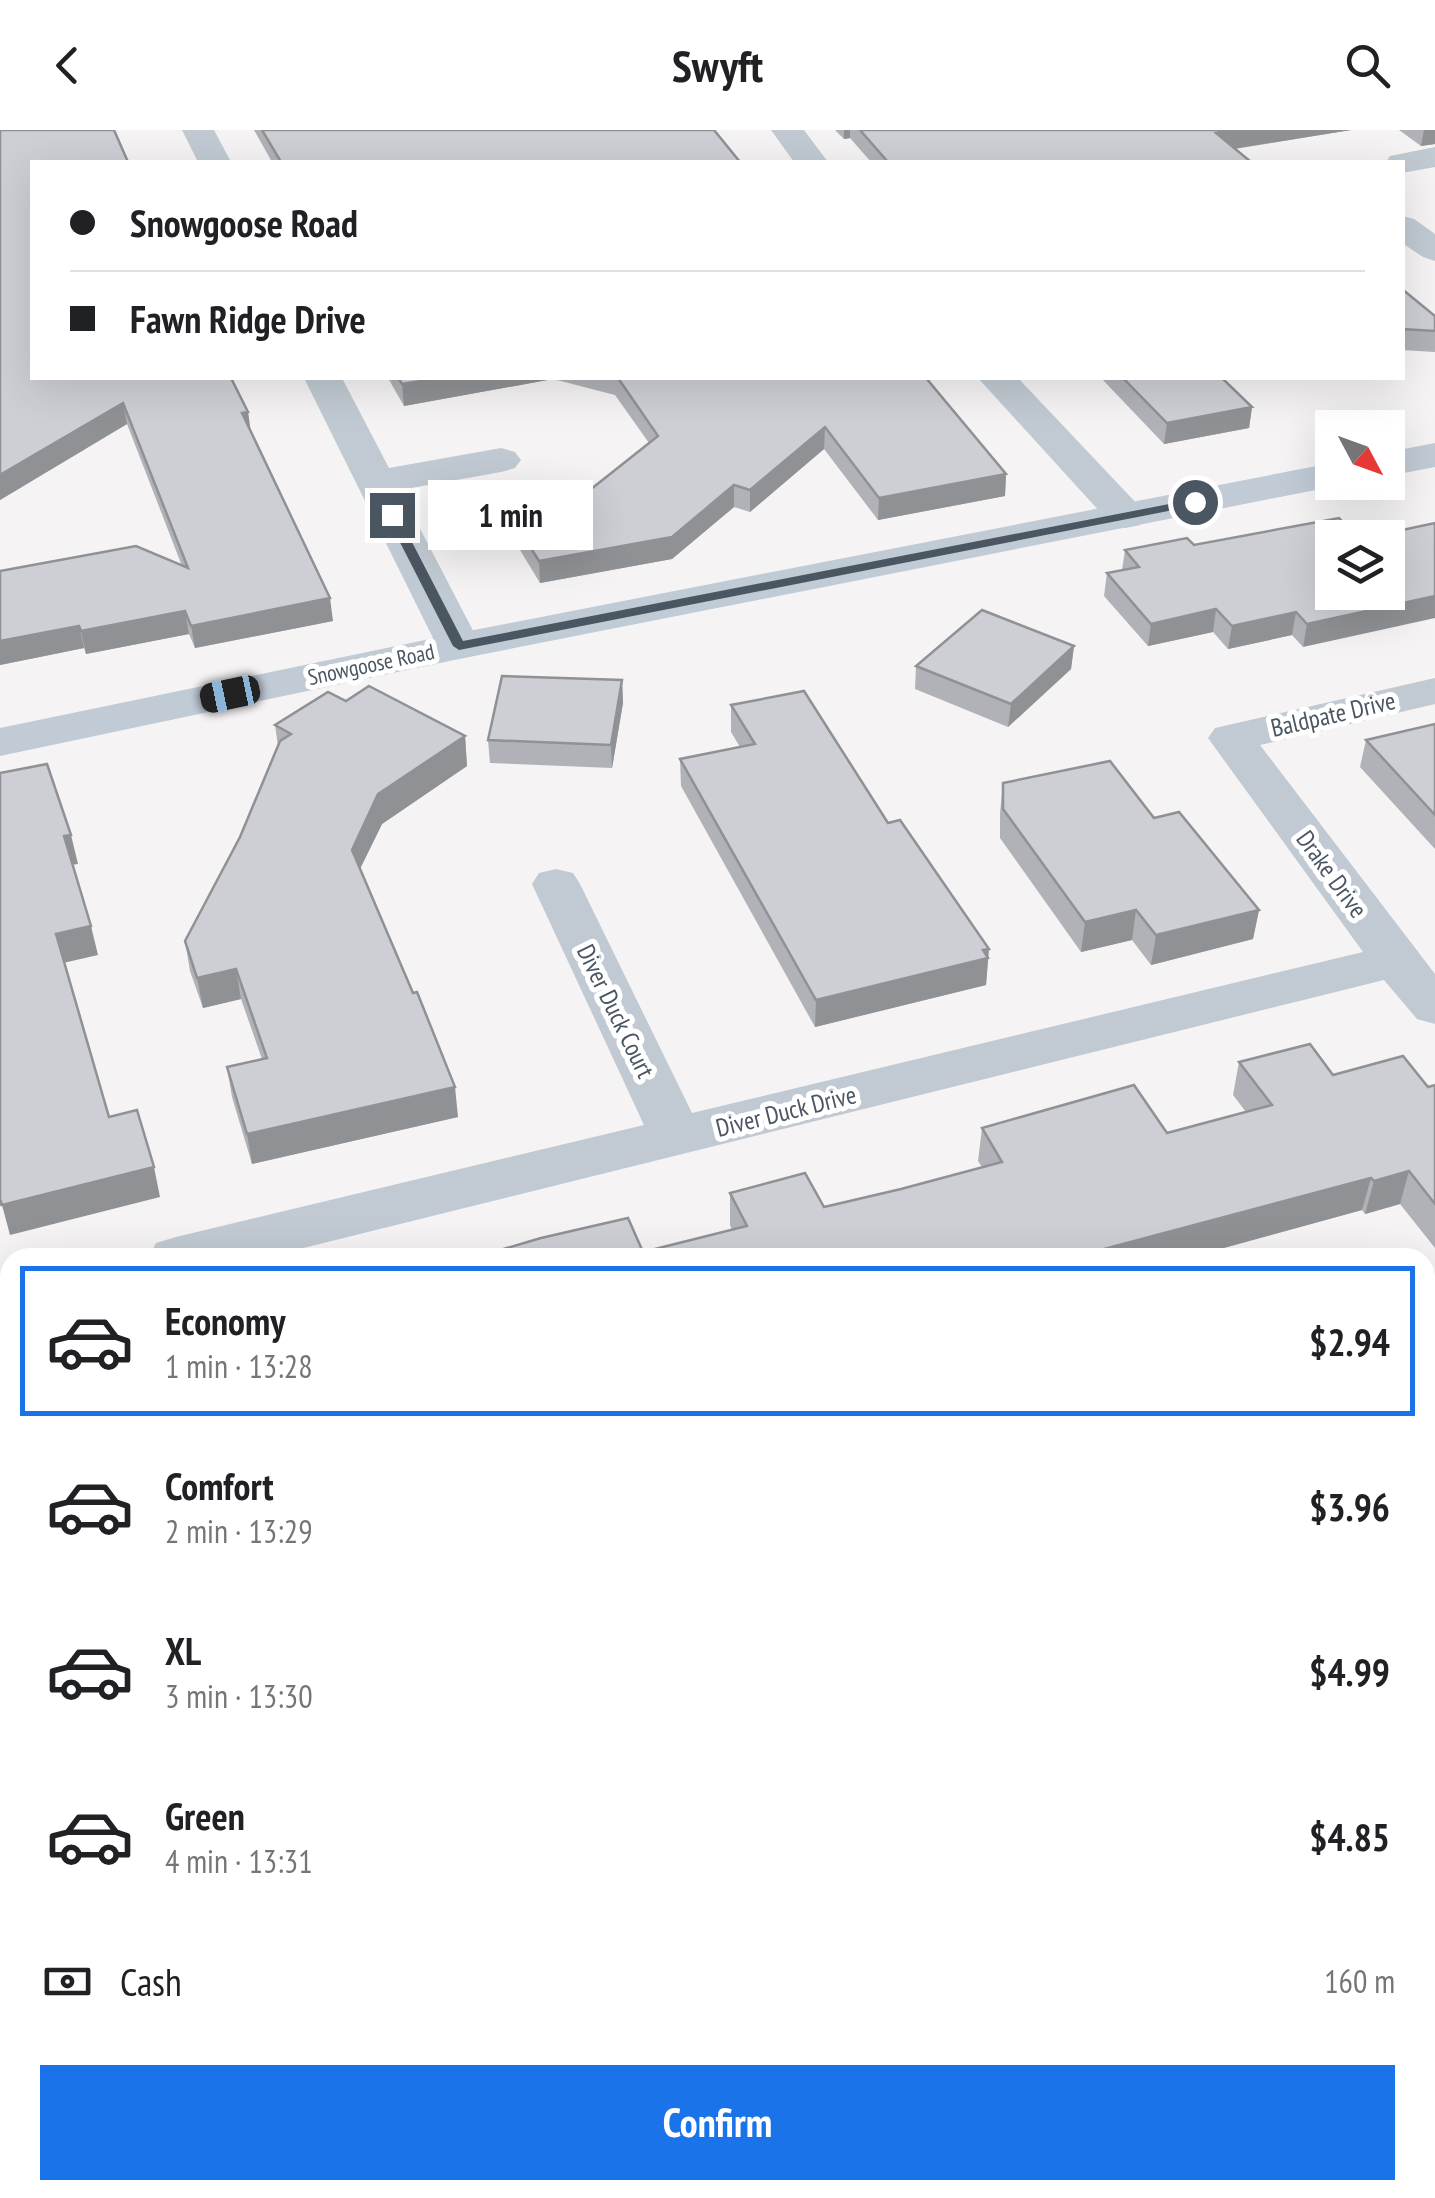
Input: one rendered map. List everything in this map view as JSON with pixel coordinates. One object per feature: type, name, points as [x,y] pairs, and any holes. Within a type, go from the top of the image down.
[{"type":"street","points":[[198,130],[213,160]]},
{"type":"street","points":[[787,130],[810,160]]},
{"type":"street","points":[[1405,162],[1435,157]]},
{"type":"street","points":[[1405,228],[1435,250]]},
{"type":"street","points":[[324,380],[459,646]]},
{"type":"street","points":[[998,380],[1126,516]]},
{"type":"street","points":[[1405,461],[1435,455]]},
{"type":"street","points":[[376,482],[501,460]]},
{"type":"street","name":"Snowgoose Road","points":[[0,742],[459,646],[1315,478]]},
{"type":"street","name":"Baldpate Drive","points":[[1231,738],[1435,691]]},
{"type":"street","name":"Drake Drive","points":[[1231,738],[1396,961],[1435,1007]]},
{"type":"street","name":"Diver Duck Court","points":[[556,884],[677,1138]]},
{"type":"street","name":"Diver Duck Drive","points":[[218,1248],[1396,961]]},
{"type":"building","points":[[0,130],[114,130],[127,160],[30,160],[30,380],[232,380],[248,412],[242,413],[330,598],[191,626],[185,611],[81,631],[79,626],[0,641],[0,571],[136,546],[188,568],[123,403],[0,475]]},
{"type":"building","points":[[262,130],[714,130],[738,160],[280,160]]},
{"type":"building","points":[[860,130],[1232,130],[1216,133],[1249,160],[886,160]]},
{"type":"building","points":[[1405,291],[1435,316],[1435,331],[1405,329]]},
{"type":"building","points":[[619,380],[928,380],[1006,474],[879,498],[825,427],[750,490],[734,485],[672,537],[539,561],[507,510],[581,497],[658,436]]},
{"type":"building","points":[[1125,380],[1224,380],[1252,407],[1167,423]]},
{"type":"building","points":[[1315,522],[1315,610],[1371,610],[1307,624],[1296,612],[1232,626],[1216,609],[1151,624],[1107,573],[1139,567],[1125,550],[1187,538],[1194,545]]},
{"type":"building","points":[[1435,523],[1435,596],[1405,603],[1405,529]]},
{"type":"building","points":[[982,610],[1074,646],[1011,704],[916,666]]},
{"type":"building","points":[[502,676],[622,680],[611,745],[488,740]]},
{"type":"building","points":[[369,686],[465,736],[378,794],[352,850],[413,993],[417,992],[455,1087],[247,1134],[227,1067],[267,1058],[236,969],[197,978],[185,941],[240,837],[280,741],[291,734],[275,725],[328,692],[346,701]]},
{"type":"building","points":[[804,691],[888,823],[900,820],[989,949],[983,950],[988,958],[816,1000],[680,759],[755,744],[731,705]]},
{"type":"building","points":[[1435,724],[1435,815],[1366,740]]},
{"type":"building","points":[[1110,761],[1154,818],[1179,812],[1259,910],[1156,935],[1136,910],[1085,922],[1003,809],[1003,783]]},
{"type":"building","points":[[47,764],[71,835],[64,836],[91,926],[56,934],[109,1117],[137,1110],[154,1167],[2,1205],[0,773]]},
{"type":"building","points":[[1310,1044],[1333,1075],[1403,1056],[1428,1087],[1435,1085],[1435,1204],[1409,1171],[1108,1248],[659,1248],[747,1226],[730,1193],[805,1173],[824,1207],[1002,1162],[982,1128],[1134,1085],[1167,1133],[1272,1105],[1239,1062]]},
{"type":"building","points":[[628,1218],[641,1248],[507,1248],[541,1238]]},
{"type":"route","points":[[392,515],[459,646],[1195,502]]}]
